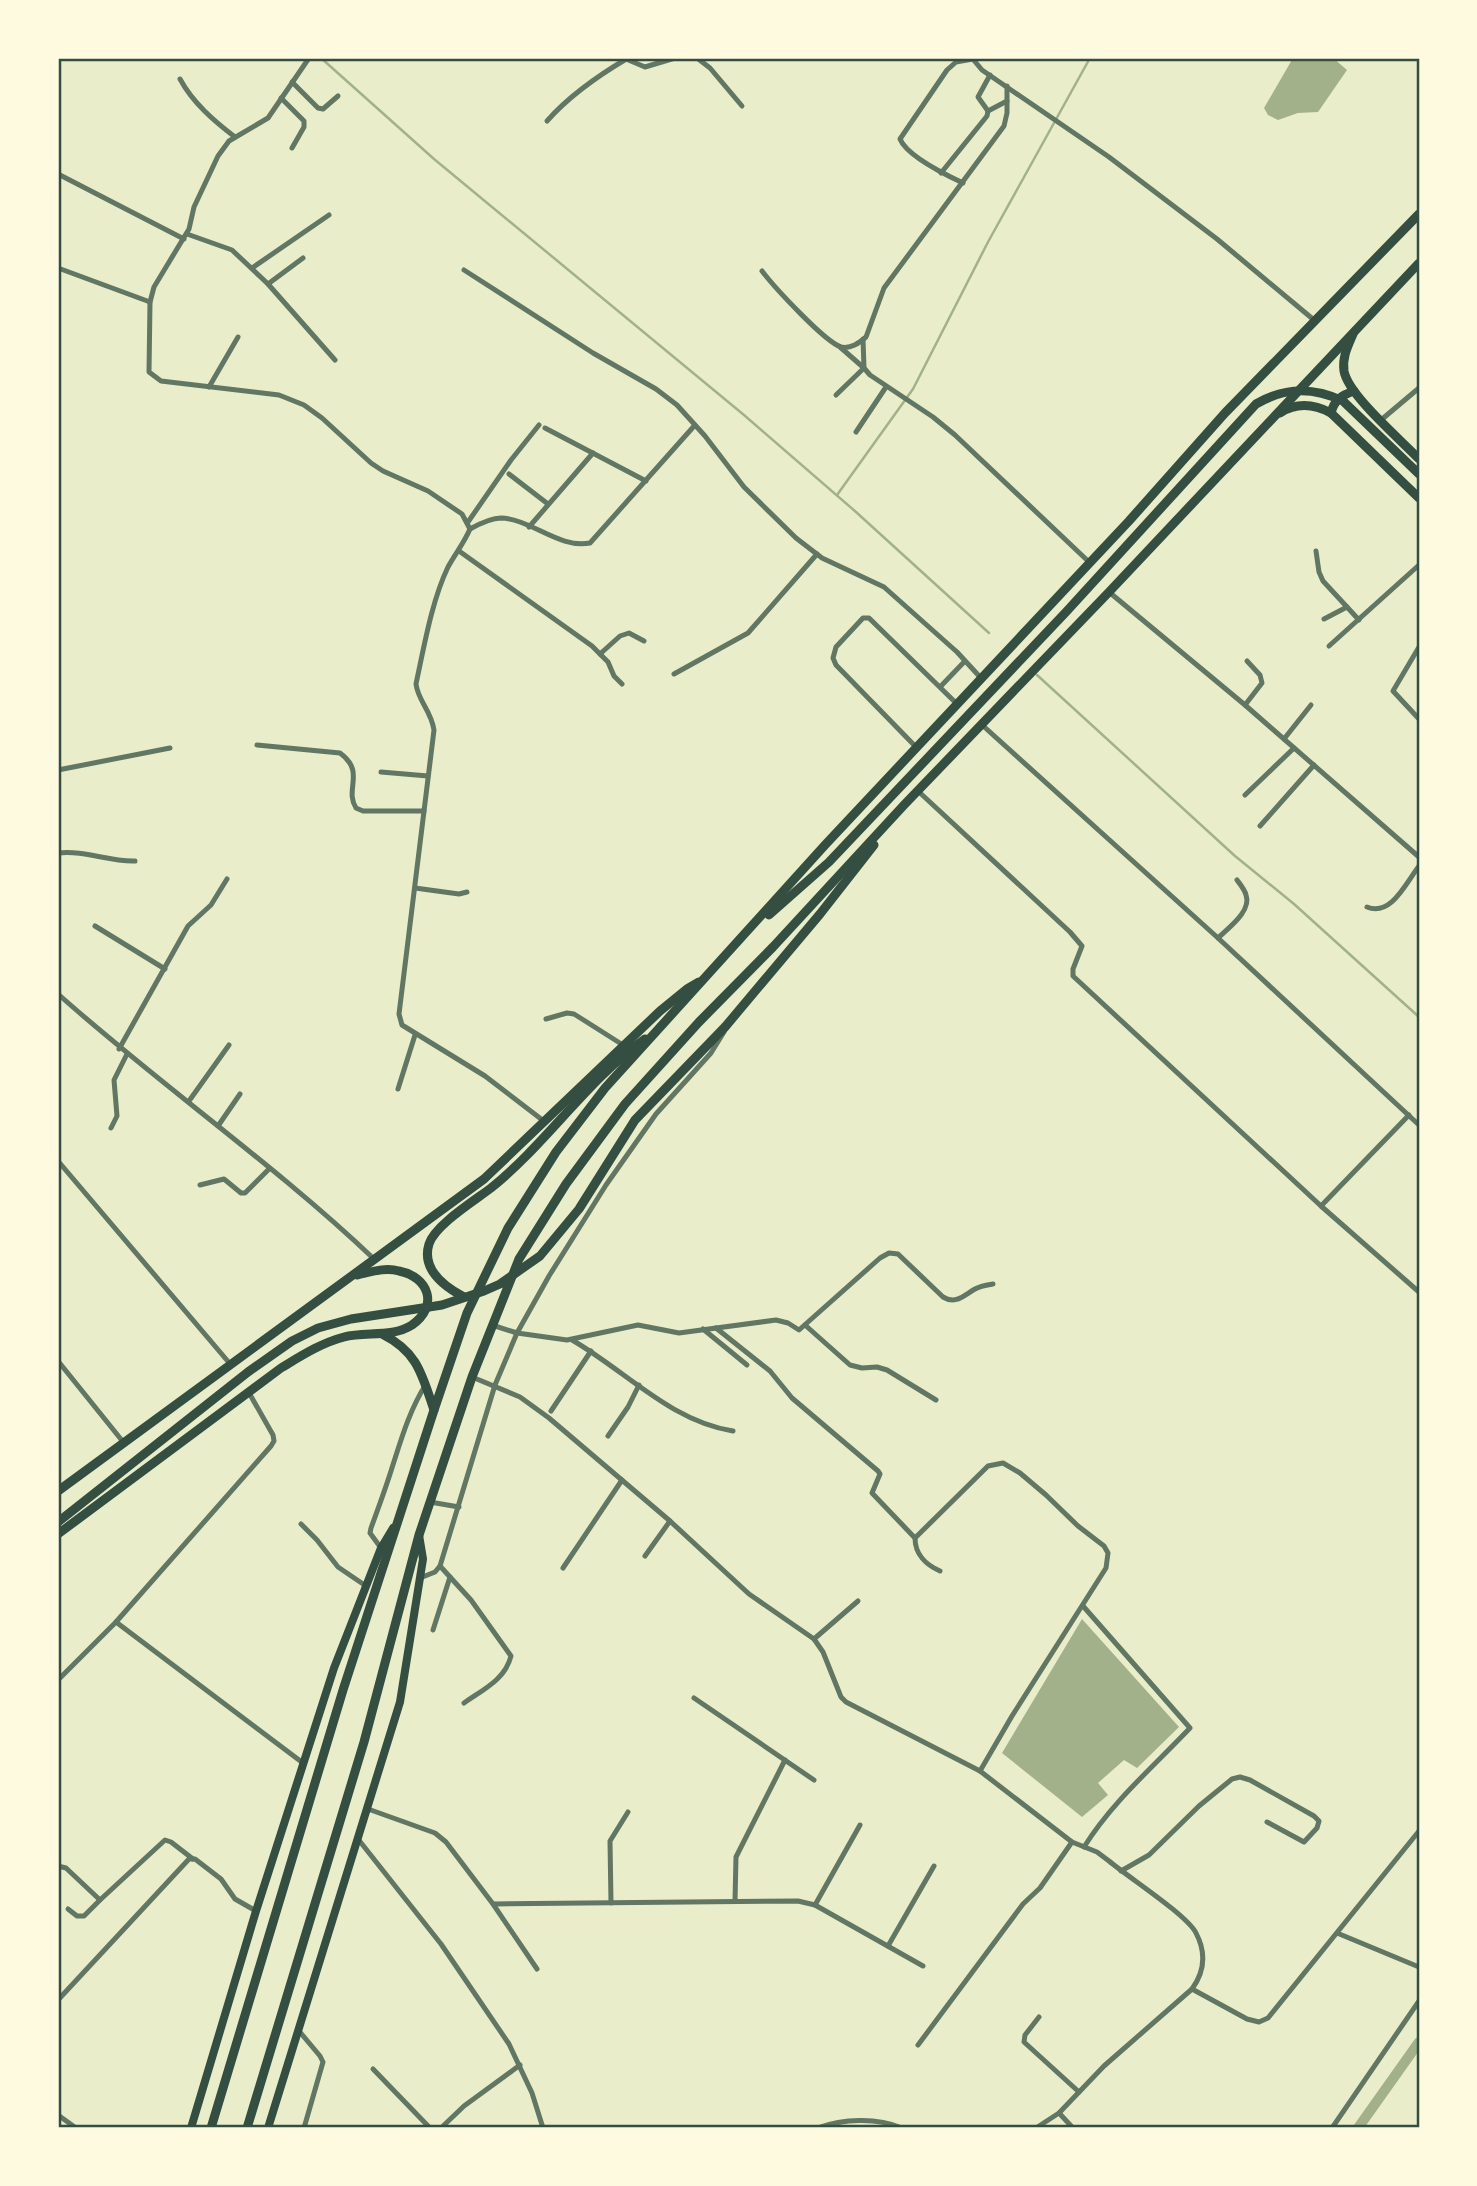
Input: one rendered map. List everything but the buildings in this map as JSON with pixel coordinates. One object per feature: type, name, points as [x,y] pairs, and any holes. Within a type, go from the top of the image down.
[{"type":"main road","points":[[211,2128],[343,1690],[399,1519],[467,1313],[508,1228],[556,1152],[605,1088],[1225,413],[1419,214]]},
{"type":"main road","points":[[247,2128],[364,1742],[419,1535],[472,1377],[519,1259],[566,1184],[625,1104],[699,1022],[1419,263]]},
{"type":"main road","points":[[1354,332],[1344,360],[1347,380],[1354,391],[1419,458]]},
{"type":"main road","points":[[734,946],[829,862],[1066,612],[1243,415],[1256,404],[1268,397],[1298,390],[1321,393],[1343,401],[1360,414],[1419,474]]},
{"type":"main road","points":[[1331,413],[1342,395],[1354,391]]},
{"type":"main road","points":[[1272,418],[1285,410],[1308,405],[1331,413],[1419,498]]},
{"type":"main road","points":[[58,1522],[248,1372],[292,1342],[318,1328],[351,1319],[442,1305],[500,1284],[540,1256],[579,1209],[635,1120],[725,1027],[820,915],[904,805]]},
{"type":"main road","points":[[58,1490],[484,1179],[678,996],[705,979]]},
{"type":"main road","points":[[464,1297],[438,1280],[428,1263],[428,1247],[432,1236],[508,1174],[608,1071],[659,1029]]},
{"type":"main road","points":[[58,1534],[248,1391],[313,1349],[344,1337],[400,1331],[413,1324],[422,1314],[428,1295],[423,1283],[413,1275],[383,1269],[355,1275]]},
{"type":"main road","points":[[381,1333],[412,1355],[421,1369],[435,1410]]},
{"type":"main road","points":[[191,2128],[256,1911],[334,1668],[381,1548],[399,1519]]},
{"type":"main road","points":[[268,2128],[400,1702],[423,1559],[419,1535]]},
{"type":"street","points":[[308,58],[261,123],[235,137],[218,156],[205,182],[185,236],[154,287],[150,302],[149,372],[161,381],[279,395],[304,405],[371,463],[428,491],[462,514],[469,525]]},
{"type":"street","points":[[547,121],[603,72],[627,58],[645,67],[676,58]]},
{"type":"street","points":[[697,58],[710,68],[741,106]]},
{"type":"street","points":[[963,183],[941,173],[904,146],[900,139],[947,70],[956,62],[972,59],[990,75],[1110,157],[1199,225],[1314,320]]},
{"type":"street","points":[[988,111],[978,97],[990,75]]},
{"type":"street","points":[[180,79],[199,106],[235,137]]},
{"type":"street","points":[[292,82],[318,108],[329,106],[338,96]]},
{"type":"street","points":[[836,395],[863,368],[863,340],[884,288],[1004,126],[1007,86]]},
{"type":"street","points":[[281,98],[304,121],[304,127],[292,148]]},
{"type":"street","points":[[941,173],[979,128],[988,111],[1007,101]]},
{"type":"street","points":[[58,174],[185,236],[232,250],[268,284],[335,360]]},
{"type":"street","points":[[252,268],[329,215]]},
{"type":"street","points":[[268,284],[303,258]]},
{"type":"street","points":[[58,268],[150,302]]},
{"type":"street","points":[[464,270],[593,353],[656,389],[677,405],[766,510],[817,554],[884,587],[980,677]]},
{"type":"street","points":[[762,271],[774,287],[816,328],[886,387],[919,407],[956,435],[1089,562]]},
{"type":"street","points":[[209,387],[238,337]]},
{"type":"street","points":[[838,346],[850,347],[863,340]]},
{"type":"street","points":[[856,432],[886,387]]},
{"type":"street","points":[[1381,420],[1419,388]]},
{"type":"street","points":[[469,525],[499,518],[570,542],[583,545],[590,543],[695,425]]},
{"type":"street","points":[[545,1122],[485,1076],[402,1025],[399,1014],[434,730],[432,715],[417,692],[416,684],[440,586],[459,551],[469,525],[511,460],[542,427],[646,481]]},
{"type":"street","points":[[529,527],[593,453]]},
{"type":"street","points":[[509,474],[548,504]]},
{"type":"street","points":[[459,551],[580,636],[608,662],[614,676],[622,684]]},
{"type":"street","points":[[1316,551],[1323,581],[1359,621]]},
{"type":"street","points":[[674,674],[748,634],[817,554]]},
{"type":"street","points":[[1329,646],[1419,565]]},
{"type":"street","points":[[1109,592],[1245,705],[1419,857]]},
{"type":"street","points":[[1324,619],[1347,607]]},
{"type":"street","points":[[916,747],[836,665],[832,659],[836,647],[863,618],[869,618],[956,703]]},
{"type":"street","points":[[600,654],[620,636],[629,633],[644,640]]},
{"type":"street","points":[[1419,647],[1393,691],[1419,719]]},
{"type":"street","points":[[941,686],[965,661]]},
{"type":"street","points":[[1245,705],[1262,683],[1260,675],[1247,661]]},
{"type":"street","points":[[1283,739],[1311,705]]},
{"type":"street","points":[[981,724],[1219,938],[1419,1125]]},
{"type":"street","points":[[257,745],[340,753],[353,767],[352,802],[356,808],[363,811],[424,811]]},
{"type":"street","points":[[58,770],[170,748]]},
{"type":"street","points":[[1245,795],[1294,748]]},
{"type":"street","points":[[1259,826],[1314,765]]},
{"type":"street","points":[[381,772],[428,776]]},
{"type":"street","points":[[918,791],[1082,946],[1073,976],[1321,1206],[1419,1292]]},
{"type":"street","points":[[58,853],[87,854],[116,862],[135,861]]},
{"type":"street","points":[[1367,907],[1375,911],[1391,904],[1419,866]]},
{"type":"street","points":[[120,1049],[188,926],[211,905],[227,879]]},
{"type":"street","points":[[1219,938],[1239,917],[1246,905],[1247,896],[1237,880]]},
{"type":"street","points":[[415,888],[459,894],[467,892]]},
{"type":"street","points":[[95,926],[164,969]]},
{"type":"street","points":[[58,993],[120,1049],[189,1101],[336,1223],[374,1259]]},
{"type":"street","points":[[546,1019],[567,1013],[574,1014],[624,1045]]},
{"type":"street","points":[[420,1578],[435,1572],[440,1566],[495,1385],[517,1333],[606,1185],[656,1114],[711,1053],[725,1027]]},
{"type":"street","points":[[398,1089],[415,1035]]},
{"type":"street","points":[[189,1101],[229,1045]]},
{"type":"street","points":[[111,1128],[117,1116],[114,1080],[127,1054]]},
{"type":"street","points":[[218,1126],[240,1094]]},
{"type":"street","points":[[1321,1206],[1409,1115]]},
{"type":"street","points":[[58,1161],[231,1365]]},
{"type":"street","points":[[200,1185],[224,1180],[241,1193],[245,1193],[269,1169]]},
{"type":"street","points":[[492,1325],[517,1333],[572,1340],[638,1325],[680,1333],[776,1320],[799,1330],[889,1253],[898,1254],[943,1297],[951,1301],[958,1300],[978,1287],[993,1284]]},
{"type":"street","points":[[805,1325],[850,1365],[887,1370],[936,1400]]},
{"type":"street","points":[[716,1328],[770,1371],[792,1398],[878,1471],[880,1474],[872,1493],[915,1538],[915,1546],[920,1555],[931,1567],[940,1571]]},
{"type":"street","points":[[703,1329],[747,1364]]},
{"type":"street","points":[[572,1340],[592,1351],[671,1409],[712,1427],[733,1431]]},
{"type":"street","points":[[551,1410],[592,1351]]},
{"type":"street","points":[[58,1361],[124,1443]]},
{"type":"street","points":[[472,1377],[520,1397],[549,1418],[670,1521],[749,1594],[814,1639],[822,1651],[841,1697],[846,1702],[980,1771],[1072,1842],[1097,1852],[1195,1930],[1202,1948],[1203,1963],[1200,1978],[1192,1989],[1152,2022],[1059,2113],[1036,2128]]},
{"type":"street","points":[[381,1548],[370,1533],[371,1528],[402,1434],[414,1402],[425,1384]]},
{"type":"street","points":[[608,1436],[639,1385]]},
{"type":"street","points":[[58,1680],[116,1622],[271,1446],[273,1435],[248,1391]]},
{"type":"street","points":[[915,1538],[983,1470],[992,1464],[1003,1463],[1020,1473],[1059,1506],[1078,1526],[1097,1539],[1108,1553],[1107,1568],[980,1771]]},
{"type":"street","points":[[564,1567],[622,1480]]},
{"type":"street","points":[[430,1502],[459,1507]]},
{"type":"street","points":[[645,1556],[670,1521]]},
{"type":"street","points":[[301,1524],[338,1567],[366,1586]]},
{"type":"street","points":[[440,1566],[471,1600],[511,1656],[505,1671],[496,1681],[464,1703]]},
{"type":"street","points":[[433,1630],[450,1577]]},
{"type":"street","points":[[814,1639],[858,1601]]},
{"type":"street","points":[[1083,1606],[1191,1728],[1119,1801],[1084,1847]]},
{"type":"street","points":[[116,1622],[303,1763]]},
{"type":"street","points":[[694,1698],[814,1780]]},
{"type":"street","points":[[735,1901],[736,1857],[785,1760]]},
{"type":"street","points":[[1121,1871],[1149,1855],[1199,1806],[1232,1779],[1240,1777],[1250,1780],[1319,1821],[1304,1842],[1267,1822]]},
{"type":"street","points":[[368,1809],[435,1833],[446,1842],[537,1969]]},
{"type":"street","points":[[611,1903],[610,1841],[628,1812]]},
{"type":"street","points":[[815,1905],[860,1825]]},
{"type":"street","points":[[1192,1989],[1247,2019],[1259,2022],[1268,2018],[1419,1831]]},
{"type":"street","points":[[358,1839],[441,1944],[509,2044],[520,2065],[543,2128]]},
{"type":"street","points":[[68,1909],[77,1916],[84,1916],[165,1840],[172,1842],[221,1880],[234,1899],[256,1911]]},
{"type":"street","points":[[918,2045],[1023,1904],[1040,1888],[1072,1842]]},
{"type":"street","points":[[58,2000],[189,1859],[193,1859]]},
{"type":"street","points":[[58,1866],[66,1868],[100,1900]]},
{"type":"street","points":[[888,1946],[934,1866]]},
{"type":"street","points":[[493,1904],[798,1901],[815,1905],[923,1966]]},
{"type":"street","points":[[1337,1933],[1419,1967]]},
{"type":"street","points":[[1332,2128],[1419,2001]]},
{"type":"street","points":[[1039,2017],[1025,2035],[1024,2042],[1079,2092]]},
{"type":"street","points":[[299,2031],[323,2062],[304,2128]]},
{"type":"street","points":[[441,2128],[464,2106],[520,2065]]},
{"type":"street","points":[[373,2069],[430,2128]]},
{"type":"street","points":[[1059,2113],[1073,2128]]},
{"type":"street","points":[[58,2115],[76,2128]]},
{"type":"street","points":[[817,2128],[835,2122],[857,2121],[892,2124],[902,2128]]},
{"type":"shaded area","points":[[1293,58],[1333,58],[1347,70],[1318,112],[1298,113],[1278,120],[1268,115],[1264,108]]},
{"type":"shaded area","points":[[1082,1619],[1179,1727],[1137,1768],[1124,1760],[1098,1783],[1108,1795],[1082,1817],[1002,1753]]},
{"type":"waterway","points":[[321,58],[434,159],[744,415],[989,633]]},
{"type":"waterway","points":[[837,495],[913,389],[988,242],[1090,58]]},
{"type":"waterway","points":[[1037,675],[1235,856],[1294,904],[1419,1017]]},
{"type":"waterway","points":[[1358,2128],[1419,2042]]}]
